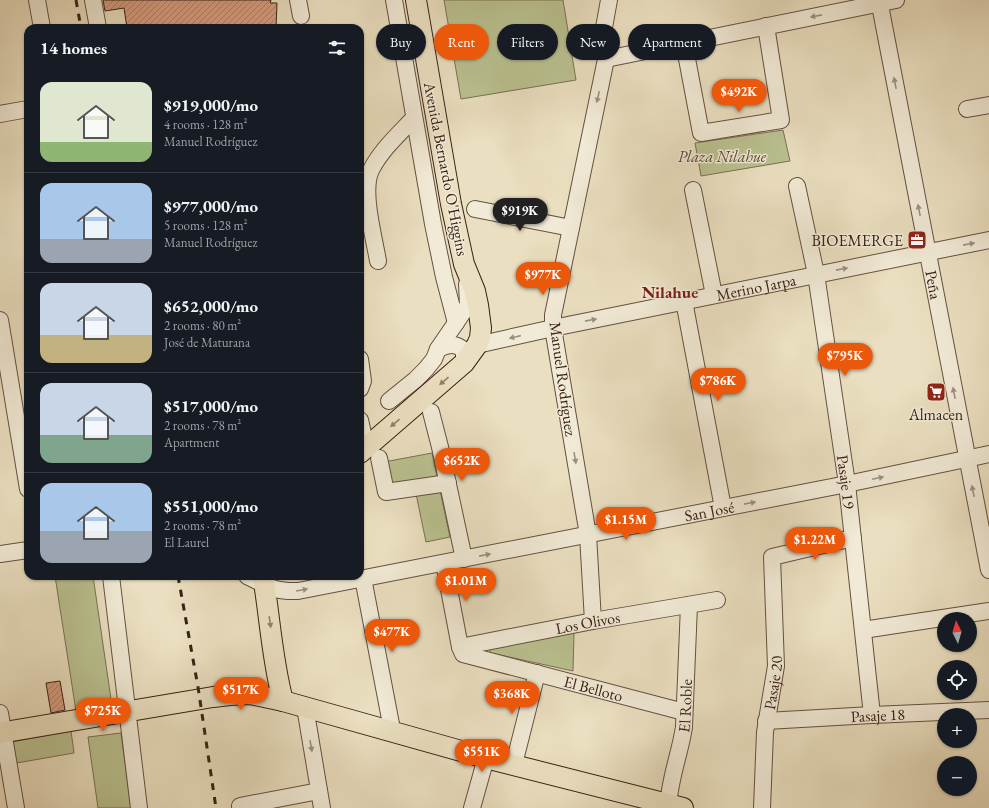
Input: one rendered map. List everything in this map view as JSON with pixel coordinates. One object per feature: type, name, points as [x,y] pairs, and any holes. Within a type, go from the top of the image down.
[{"type":"main road","name":"Avenida Bernardo O'Higgins","points":[[368,453],[464,363],[477,346],[480,338],[481,328],[478,305],[475,290],[464,264],[451,204],[416,0]]},
{"type":"main road","points":[[264,581],[274,658],[283,702]]},
{"type":"main road","points":[[250,694],[267,683],[274,658]]},
{"type":"main road","points":[[1,726],[127,712],[219,696],[250,694],[305,707],[486,758],[514,764],[673,807]]},
{"type":"street","points":[[37,0],[41,24]]},
{"type":"street","points":[[93,0],[97,24]]},
{"type":"street","points":[[298,0],[301,16]]},
{"type":"street","points":[[394,0],[436,237],[456,322]]},
{"type":"street","name":"Manuel Rodríguez","points":[[605,24],[609,0]]},
{"type":"street","points":[[716,36],[879,2],[896,0]]},
{"type":"street","name":"Peña","points":[[879,2],[967,459],[987,551],[989,570]]},
{"type":"street","points":[[687,60],[702,133],[781,120],[766,26]]},
{"type":"street","name":"Manuel Rodríguez","points":[[593,621],[588,534],[553,328],[553,315],[606,60]]},
{"type":"street","points":[[967,109],[989,105]]},
{"type":"street","points":[[0,114],[24,110]]},
{"type":"street","points":[[378,261],[367,201],[368,182],[371,170],[389,144],[414,118]]},
{"type":"street","points":[[389,144],[418,136]]},
{"type":"street","name":"Pasaje 19","points":[[797,186],[816,274],[847,484],[872,715]]},
{"type":"street","points":[[693,190],[714,295]]},
{"type":"street","points":[[475,209],[571,228]]},
{"type":"street","name":"Merino Jarpa","points":[[477,346],[553,328],[989,240]]},
{"type":"street","points":[[389,401],[426,370],[434,359],[438,349],[468,305],[469,294],[464,264]]},
{"type":"street","points":[[684,301],[723,508]]},
{"type":"street","points":[[0,320],[5,381],[24,470]]},
{"type":"street","points":[[438,349],[451,344],[456,345],[464,351],[464,363]]},
{"type":"street","points":[[431,412],[464,559]]},
{"type":"street","points":[[364,436],[368,453],[386,492],[448,483]]},
{"type":"street","name":"San José","points":[[364,578],[847,484],[989,454]]},
{"type":"street","name":"Pasaje 20","points":[[762,808],[764,732],[774,680],[776,654],[772,557],[853,538]]},
{"type":"street","points":[[0,554],[24,551]]},
{"type":"street","points":[[444,563],[460,647]]},
{"type":"street","points":[[111,580],[139,808]]},
{"type":"street","name":"San José","points":[[264,581],[282,592],[298,591],[353,580]]},
{"type":"street","points":[[363,580],[391,724],[390,730]]},
{"type":"street","name":"Los Olivos","points":[[460,647],[593,621],[717,600]]},
{"type":"street","name":"El Roble","points":[[673,807],[674,768],[681,741],[684,712],[689,605]]},
{"type":"street","points":[[863,630],[989,611]]},
{"type":"street","name":"El Belloto","points":[[460,647],[463,654],[684,712]]},
{"type":"street","points":[[514,764],[537,673]]},
{"type":"street","points":[[305,707],[322,808]]},
{"type":"street","name":"Pasaje 18","points":[[766,721],[989,710]]},
{"type":"street","points":[[1,726],[16,808]]},
{"type":"street","points":[[472,808],[486,758]]},
{"type":"street","points":[[240,806],[319,791]]},
{"type":"green space","points":[[444,0],[563,0],[567,24],[566,60],[573,60],[576,80],[461,99],[454,60],[489,60],[489,24],[448,24]]},
{"type":"green space","name":"Plaza Nilahue","points":[[783,130],[790,161],[701,176],[695,143]]},
{"type":"green space","points":[[432,453],[450,537],[426,542],[415,489],[390,492],[384,462]]},
{"type":"green space","points":[[56,580],[94,580],[112,706],[76,711]]},
{"type":"green space","points":[[574,633],[573,671],[491,653],[488,647]]},
{"type":"green space","points":[[71,731],[74,753],[11,764],[6,743]]},
{"type":"green space","points":[[121,733],[131,808],[98,808],[88,737]]},
{"type":"building","points":[[103,0],[271,0],[270,3],[277,3],[276,24],[126,24],[124,8],[105,11]]},
{"type":"building","points":[[60,681],[65,710],[51,713],[46,683]]},
{"type":"railway","points":[[76,0],[80,24]]},
{"type":"railway","points":[[179,580],[198,687],[216,808]]},
{"type":"place","name":"BIOEMERGE","points":[[917,240]]},
{"type":"place","name":"Almacen","points":[[936,392]]},
{"type":"district","name":"Nilahue","points":[[670,292]]}]
